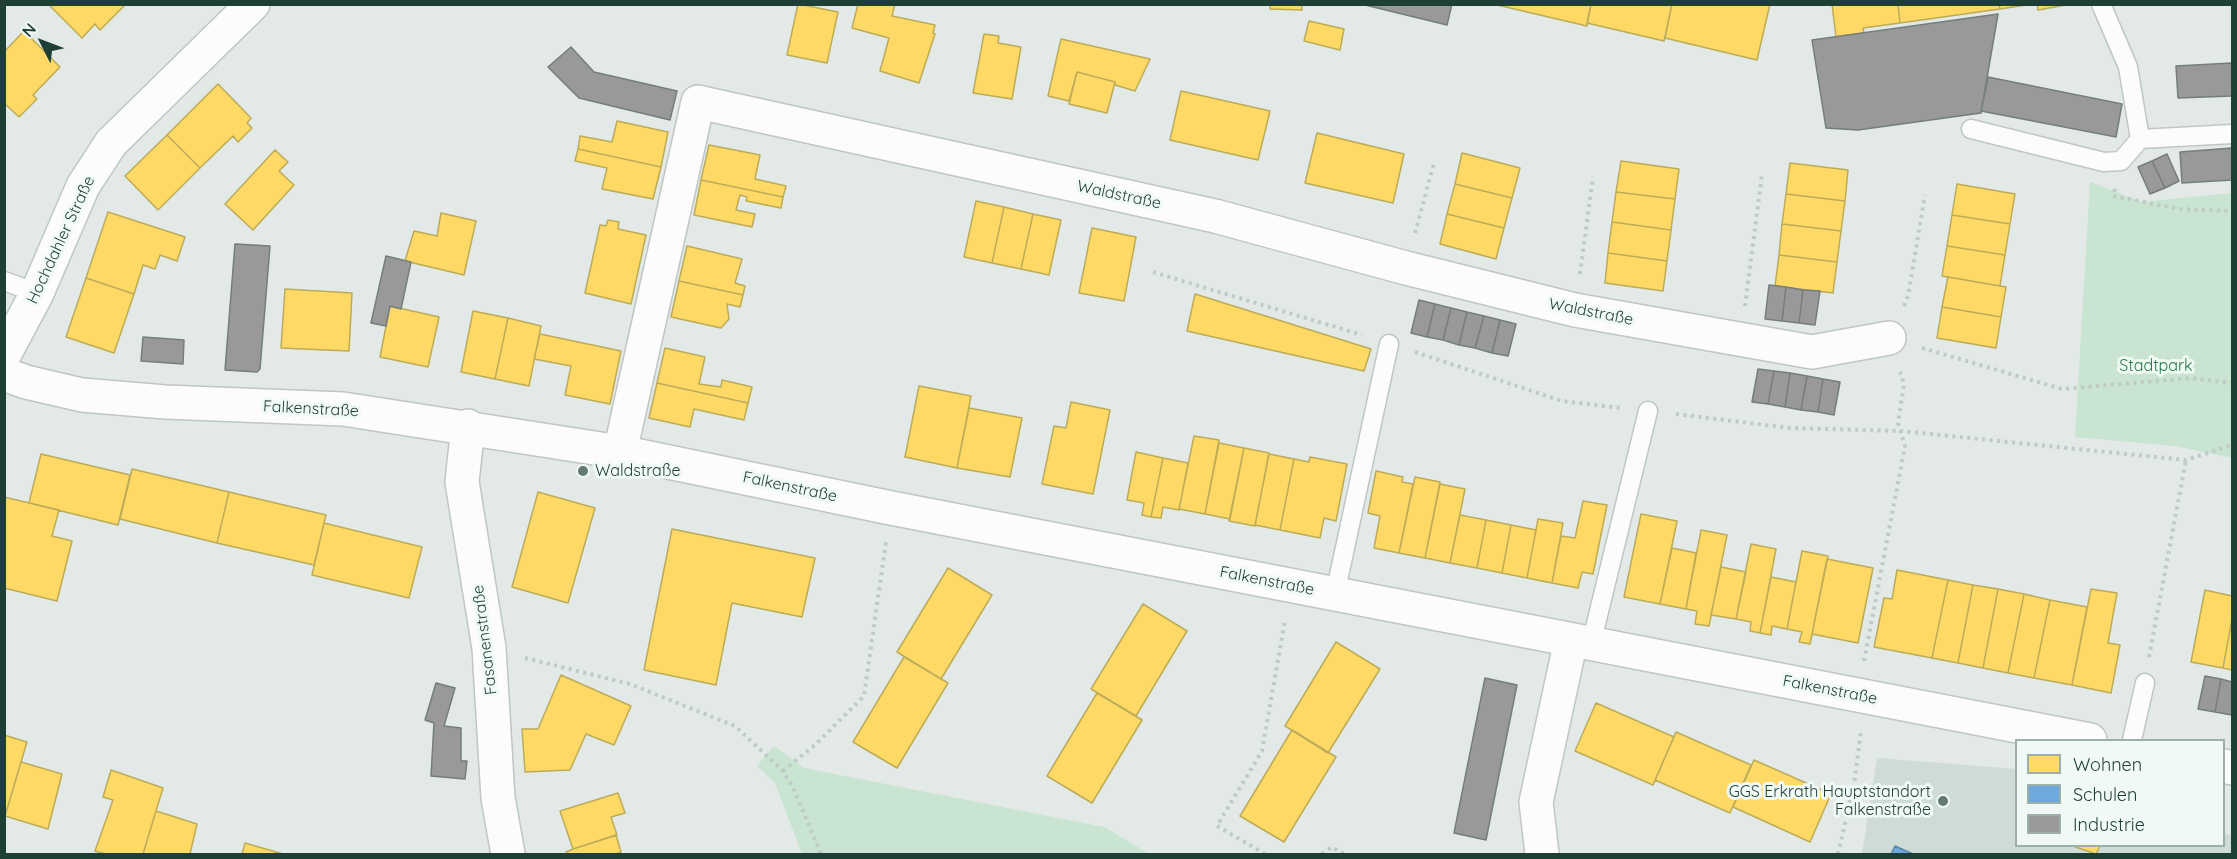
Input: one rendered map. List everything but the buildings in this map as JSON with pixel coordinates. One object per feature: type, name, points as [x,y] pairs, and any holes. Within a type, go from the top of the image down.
[{"type":"street","name":"Hochdahler Straße","points":[[4,355],[38,293],[83,186],[111,144],[253,4]]},
{"type":"street","name":"Waldstraße","points":[[620,452],[698,102],[1215,216],[1406,268],[1575,310],[1812,352],[1889,338]]},
{"type":"street","name":"Falkenstraße","points":[[4,374],[26,382],[82,395],[165,402],[343,409],[468,426],[620,452],[891,508],[2080,739]]},
{"type":"street","name":"Fasanenstraße","points":[[468,426],[462,482],[489,648],[498,798],[508,855]]},
{"type":"street","points":[[1542,854],[1536,802],[1581,642]]},
{"type":"lane","points":[[2102,4],[2128,67],[2140,139]]},
{"type":"lane","points":[[1971,129],[2104,162],[2121,161],[2140,139],[2232,134]]},
{"type":"lane","points":[[4,281],[38,293]]},
{"type":"lane","points":[[1335,594],[1389,344]]},
{"type":"lane","points":[[1581,642],[1648,411]]},
{"type":"lane","points":[[2132,739],[2145,683]]},
{"type":"path","points":[[2121,161],[2113,196],[2180,209],[2232,211]]},
{"type":"path","points":[[1406,268],[1434,163]]},
{"type":"path","points":[[1740,339],[1762,174]]},
{"type":"path","points":[[1575,310],[1593,177]]},
{"type":"path","points":[[1838,855],[1854,784],[1860,735],[1862,672],[1905,446],[1898,423],[1904,384],[1889,338],[1908,297],[1925,195]]},
{"type":"path","points":[[1153,272],[1389,344],[1562,401],[1790,428],[1900,431],[2186,460],[2232,445]]},
{"type":"path","points":[[1889,338],[2062,389],[2192,378],[2232,383]]},
{"type":"path","points":[[2145,683],[2174,513],[2186,460]]},
{"type":"path","points":[[783,771],[815,745],[864,696],[891,508]]},
{"type":"path","points":[[1265,855],[1217,826],[1262,751],[1291,585]]},
{"type":"path","points":[[489,648],[630,684],[735,726],[783,771],[793,787],[821,855]]},
{"type":"path","points":[[1322,855],[1332,847],[1344,855]]},
{"type":"shaded area","name":"GGS Erkrath Hauptstandort Falkenstraße","points":[[1877,758],[2015,769],[2015,847],[2225,847],[2225,833],[2232,836],[2232,854],[1862,854]]},
{"type":"green space","name":"Stadtpark","points":[[2090,182],[2142,202],[2232,193],[2232,458],[2175,446],[2075,437]]},
{"type":"green space","points":[[774,746],[804,768],[1104,827],[1149,854],[802,854],[775,783],[757,766]]},
{"type":"place","name":"Waldstraße","points":[[583,471]]},
{"type":"place","name":"GGS Erkrath Hauptstandort Falkenstraße","points":[[1943,801]]}]
